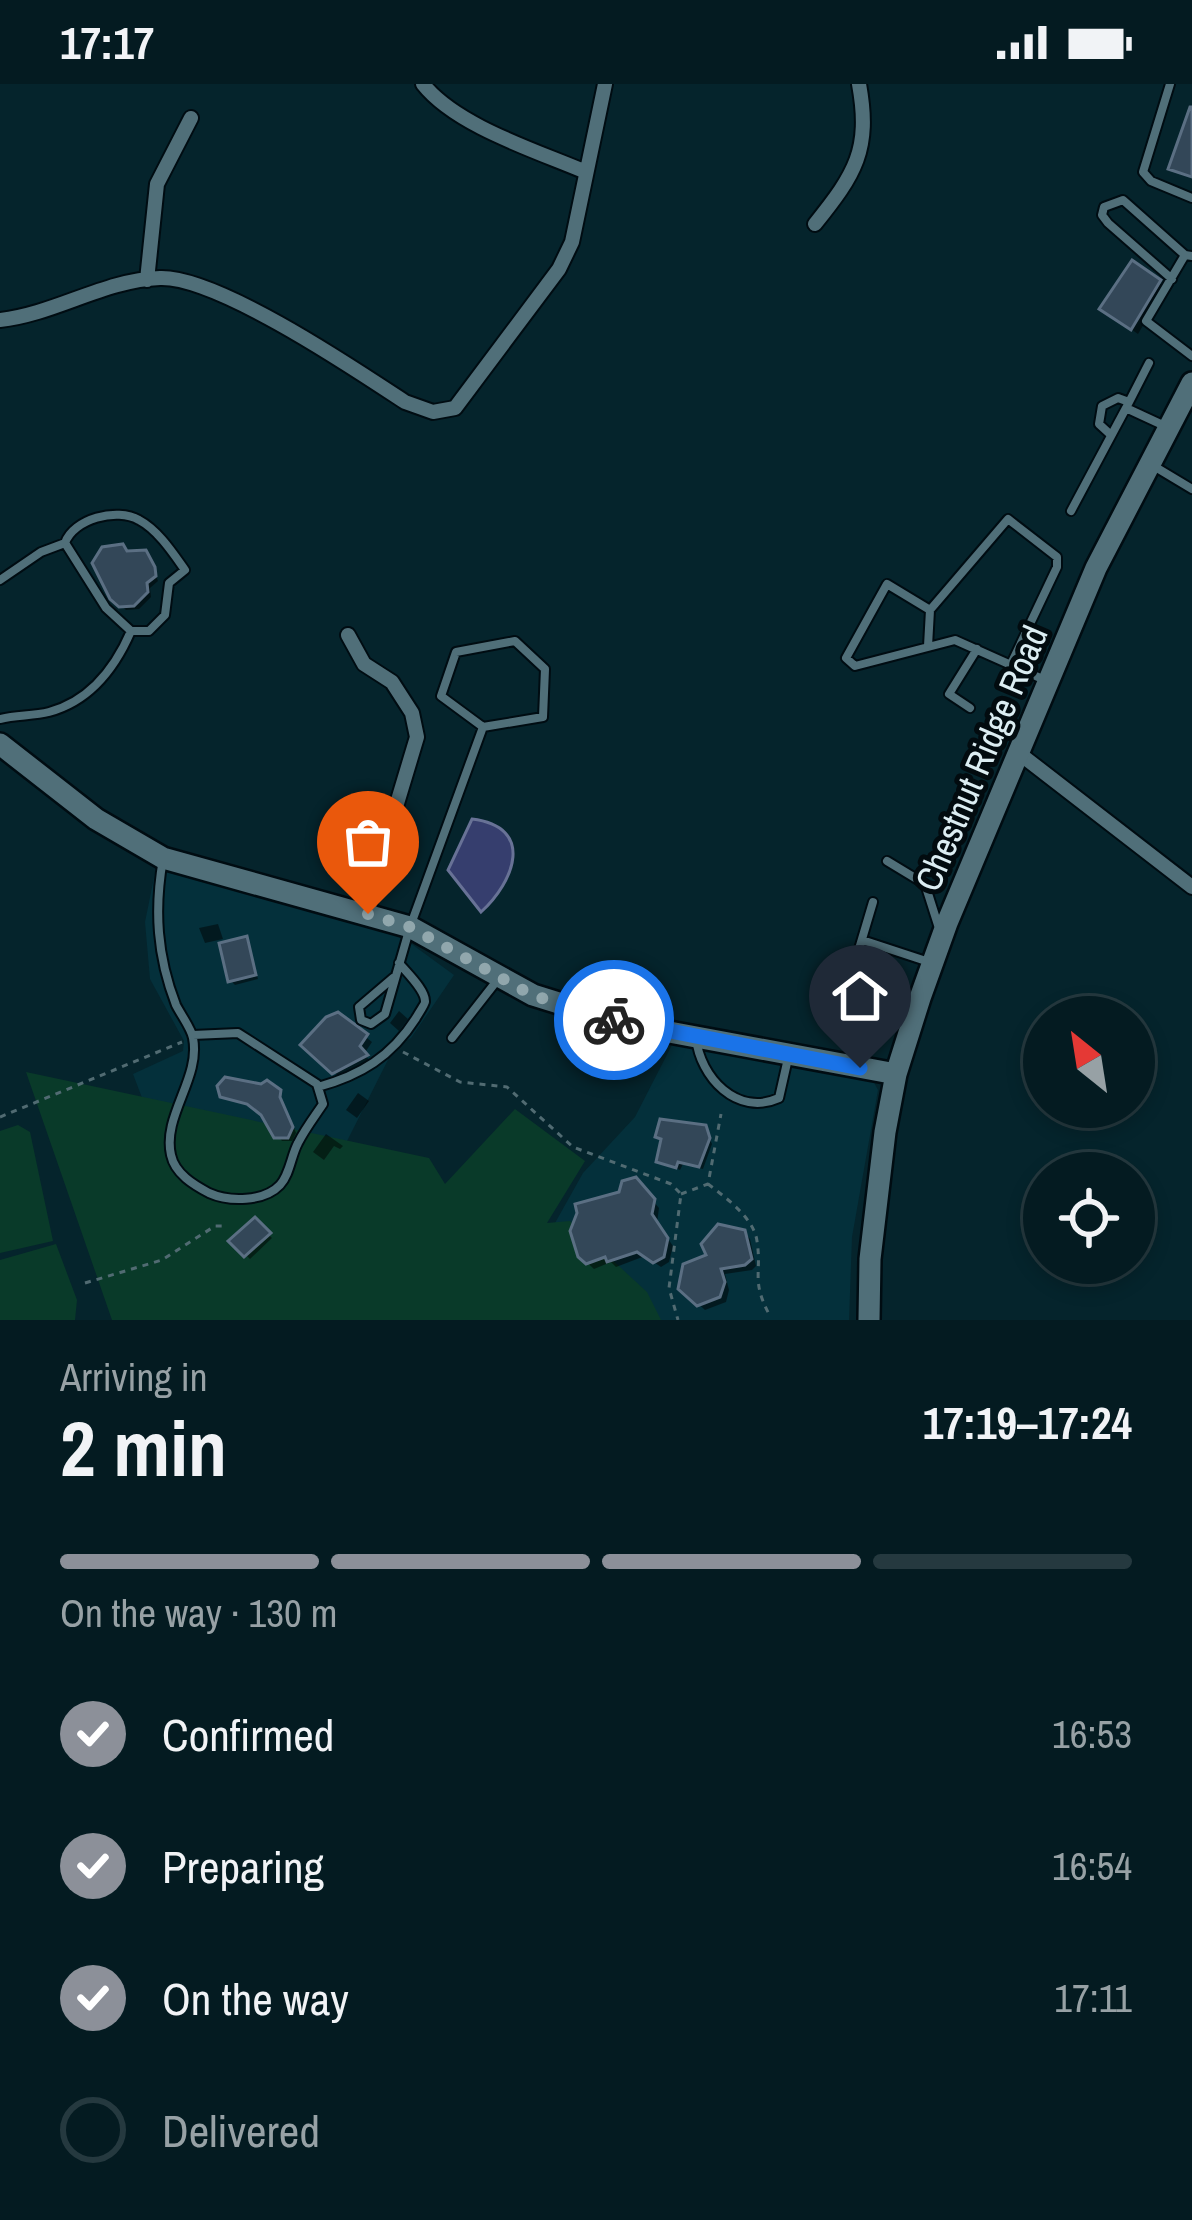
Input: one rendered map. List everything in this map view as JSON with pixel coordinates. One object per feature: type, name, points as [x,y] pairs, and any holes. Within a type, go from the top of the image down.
[{"type":"main road","name":"Chestnut Ridge Road","points":[[869,1320],[876,1190],[896,1074],[933,963],[1096,568],[1190,393]]},
{"type":"main road","points":[[0,743],[96,819],[163,858],[410,927],[532,995],[608,1018],[896,1074]]},
{"type":"street","points":[[423,84],[447,106],[486,128],[586,172]]},
{"type":"street","points":[[0,320],[165,277],[203,287],[249,309],[405,402],[433,412],[455,408],[560,269],[572,242],[604,84]]},
{"type":"street","points":[[815,224],[856,167],[866,133],[860,84]]},
{"type":"street","points":[[147,280],[157,184],[191,118]]},
{"type":"street","points":[[348,635],[364,664],[392,682],[412,713],[417,737],[368,914]]},
{"type":"street","points":[[1019,754],[1192,887]]},
{"type":"lane","points":[[1170,84],[1143,172],[1151,181],[1192,198]]},
{"type":"lane","points":[[1172,279],[1108,223],[1102,215],[1104,208],[1123,200],[1188,255],[1146,321],[1188,354]]},
{"type":"lane","points":[[1071,511],[1149,363]]},
{"type":"lane","points":[[1111,435],[1100,424],[1102,406],[1118,398],[1168,428]]},
{"type":"lane","points":[[1150,464],[1192,489]]},
{"type":"lane","points":[[0,580],[41,552],[64,543],[69,531],[84,521],[121,517],[138,518],[185,569],[169,583],[164,615],[148,631],[131,631],[106,608],[64,543]]},
{"type":"lane","points":[[928,646],[931,610],[1008,519],[1057,557],[1057,567],[1011,664]]},
{"type":"lane","points":[[931,610],[887,584],[845,658],[855,666],[956,640],[1049,682]]},
{"type":"lane","points":[[0,719],[44,714],[94,688],[131,631]]},
{"type":"lane","points":[[515,640],[545,669],[543,717],[483,727],[441,696],[456,652],[515,640]]},
{"type":"lane","points":[[970,708],[949,694],[976,649]]},
{"type":"lane","points":[[393,978],[359,1007],[361,1020],[371,1024],[385,1015],[398,962],[483,727]]},
{"type":"lane","points":[[163,858],[156,904],[159,941],[193,1061],[176,1113],[171,1155],[178,1172],[215,1196],[242,1200],[280,1185],[297,1143],[323,1104],[318,1088],[238,1033],[188,1039]]},
{"type":"lane","points":[[886,861],[925,884],[938,925],[945,931]]},
{"type":"lane","points":[[845,996],[873,902]]},
{"type":"lane","points":[[862,940],[933,963]]},
{"type":"lane","points":[[318,1088],[354,1077],[395,1046],[425,1003],[425,996],[398,962]]},
{"type":"lane","points":[[452,1038],[500,977]]},
{"type":"lane","points":[[696,1037],[699,1061],[712,1082],[753,1101],[778,1098],[789,1054]]},
{"type":"path","points":[[0,1117],[188,1039]]},
{"type":"path","points":[[395,1046],[460,1082],[507,1087],[573,1147],[657,1178],[681,1194]]},
{"type":"path","points":[[708,1184],[721,1114]]},
{"type":"path","points":[[681,1194],[708,1184]]},
{"type":"path","points":[[708,1184],[741,1213],[757,1236],[757,1291],[770,1314]]},
{"type":"path","points":[[678,1320],[669,1288],[681,1194]]},
{"type":"path","points":[[85,1283],[161,1260],[215,1226],[223,1226]]},
{"type":"shaded area","points":[[157,863],[322,905],[406,940],[454,975],[411,1038],[395,1046],[344,1147],[144,1103],[133,1074],[183,1051],[184,1041],[150,979],[145,922]]},
{"type":"shaded area","points":[[675,1039],[871,1077],[878,1090],[852,1237],[849,1320],[580,1320],[522,1282],[583,1173],[635,1117]]},
{"type":"green space","points":[[26,1072],[429,1158],[445,1184],[515,1109],[585,1161],[547,1223],[570,1221],[647,1292],[661,1320],[112,1320]]},
{"type":"green space","points":[[18,1125],[30,1132],[53,1241],[0,1253],[0,1131]]},
{"type":"green space","points":[[56,1244],[77,1300],[75,1320],[0,1320],[0,1260]]},
{"type":"water","points":[[472,819],[492,824],[512,844],[510,872],[481,912],[448,870]]},
{"type":"building","points":[[1192,107],[1192,177],[1168,169]]},
{"type":"building","points":[[1132,260],[1161,280],[1131,330],[1099,309]]},
{"type":"building","points":[[123,544],[127,551],[146,550],[156,576],[134,606],[119,607],[92,563],[102,547]]},
{"type":"building","points":[[247,936],[256,975],[228,982],[219,943]]},
{"type":"building","points":[[338,1012],[368,1034],[360,1046],[368,1055],[332,1074],[300,1045],[326,1017]]},
{"type":"building","points":[[225,1077],[261,1084],[267,1080],[281,1090],[293,1127],[288,1138],[274,1138],[261,1115],[247,1104],[220,1097],[217,1086]]},
{"type":"building","points":[[660,1119],[706,1125],[710,1138],[699,1167],[678,1162],[676,1168],[656,1162]]},
{"type":"building","points":[[636,1177],[655,1199],[652,1214],[668,1238],[664,1257],[653,1263],[637,1252],[586,1264],[578,1257],[570,1231],[577,1213],[575,1204],[619,1192],[622,1181]]},
{"type":"building","points":[[255,1217],[271,1233],[244,1257],[228,1241]]},
{"type":"building","points":[[718,1224],[745,1230],[752,1259],[721,1269],[725,1282],[720,1297],[697,1306],[678,1289],[683,1264],[706,1255],[701,1244]]},
{"type":"way so far","points":[[368,914],[410,927],[532,995],[614,1020]]},
{"type":"route","points":[[614,1020],[860,1068]]}]
